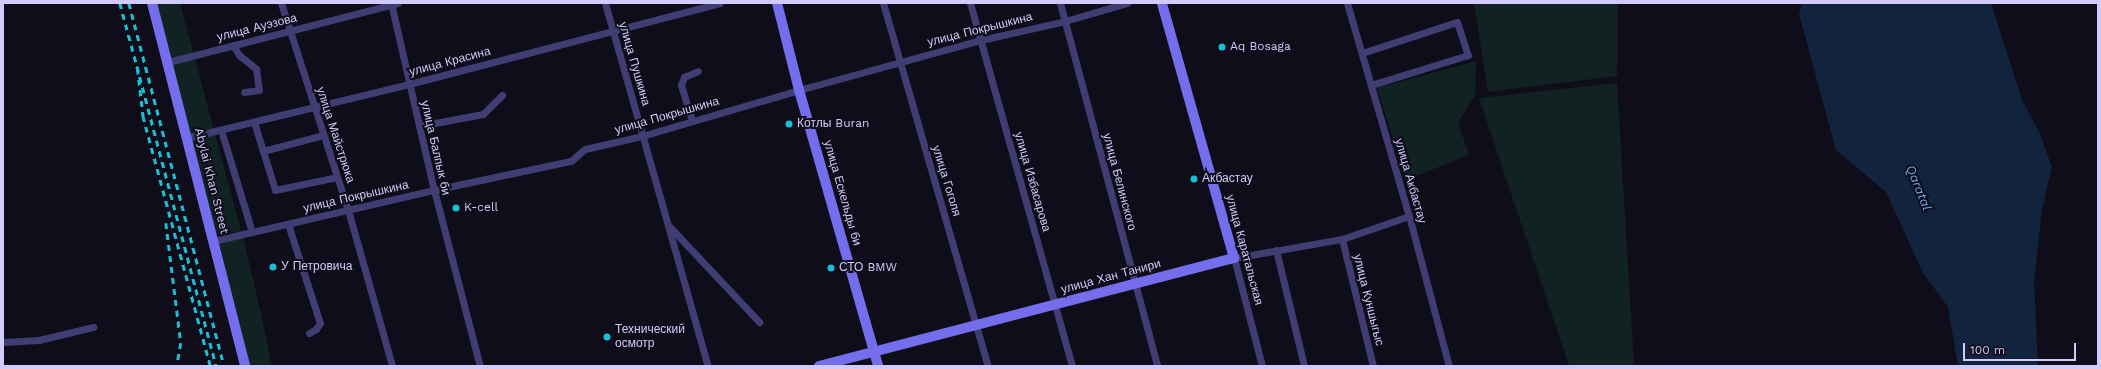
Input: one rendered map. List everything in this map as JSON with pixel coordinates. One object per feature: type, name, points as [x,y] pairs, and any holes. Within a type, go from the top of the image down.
[{"type":"street","name":"Abylai Khan Street","points":[[152,3],[245,366]]},
{"type":"street","name":"улица Майстрюка","points":[[281,3],[348,210],[392,366]]},
{"type":"street","name":"улица Пушкина","points":[[605,3],[708,366]]},
{"type":"street","name":"улица Красина","points":[[186,138],[409,84],[720,3]]},
{"type":"street","name":"улица Ескельды би","points":[[777,3],[799,90],[878,366]]},
{"type":"street","name":"улица Гоголя","points":[[883,3],[988,366]]},
{"type":"street","name":"улица Избасарова","points":[[970,3],[1072,366]]},
{"type":"street","name":"улица Белинского","points":[[1060,3],[1157,366]]},
{"type":"street","name":"улица Покрышкина","points":[[213,241],[434,190],[570,161],[585,149],[642,136],[899,62],[981,40],[1065,21],[1127,3]]},
{"type":"street","name":"улица Каратальская","points":[[1162,3],[1234,258],[1262,366]]},
{"type":"street","name":"улица Акбастау","points":[[1347,3],[1409,216],[1449,366]]},
{"type":"street","name":"улица Ауэзова","points":[[168,62],[393,4]]},
{"type":"street","name":"улица Балпык би","points":[[393,4],[409,84],[434,190],[480,366]]},
{"type":"street","points":[[1362,53],[1457,22],[1468,55],[1371,85]]},
{"type":"street","points":[[233,45],[239,55],[256,69],[258,90],[244,92]]},
{"type":"street","points":[[692,121],[681,85],[684,77],[698,71]]},
{"type":"street","points":[[419,126],[484,114],[502,95]]},
{"type":"street","points":[[254,122],[275,190],[337,176]]},
{"type":"street","points":[[221,130],[252,232]]},
{"type":"street","points":[[263,151],[323,135]]},
{"type":"street","name":"улица Хан Танири","points":[[819,366],[1234,258],[1342,239],[1409,216]]},
{"type":"street","points":[[288,224],[320,323],[316,329],[309,333]]},
{"type":"street","name":"улица Пушкина","points":[[667,224],[759,322]]},
{"type":"street","name":"улица Куншыгыс","points":[[1342,239],[1373,366]]},
{"type":"street","points":[[1276,250],[1304,366]]},
{"type":"street","points":[[3,342],[39,340],[93,328]]},
{"type":"green space","points":[[155,3],[180,3],[241,231],[214,235]]},
{"type":"green space","points":[[1474,3],[1618,3],[1617,76],[1488,92]]},
{"type":"green space","points":[[1476,61],[1475,96],[1458,122],[1469,155],[1406,180],[1377,88]]},
{"type":"green space","points":[[1617,83],[1634,366],[1569,366],[1479,98]]},
{"type":"green space","points":[[243,236],[272,366],[247,366],[215,244]]},
{"type":"water","name":"Qaratal","points":[[1802,3],[1991,3],[2022,100],[2040,134],[2052,167],[2042,209],[2034,281],[2038,366],[1958,366],[1948,307],[1923,273],[1886,192],[1836,150],[1799,14]]},
{"type":"railway","points":[[120,3],[137,66]]},
{"type":"railway","points":[[129,3],[224,366]]},
{"type":"railway","points":[[210,366],[143,118],[137,66],[216,366]]},
{"type":"railway","points":[[166,223],[181,343],[177,366]]},
{"type":"place","name":"Aq Bosaga","points":[[1222,47]]},
{"type":"place","name":"Котлы Buran","points":[[789,124]]},
{"type":"place","name":"Акбастау","points":[[1194,179]]},
{"type":"place","name":"K-cell","points":[[456,208]]},
{"type":"place","name":"У Петровича","points":[[273,267]]},
{"type":"place","name":"СТО BMW","points":[[831,268]]},
{"type":"place","name":"Технический осмотр","points":[[607,337]]}]
